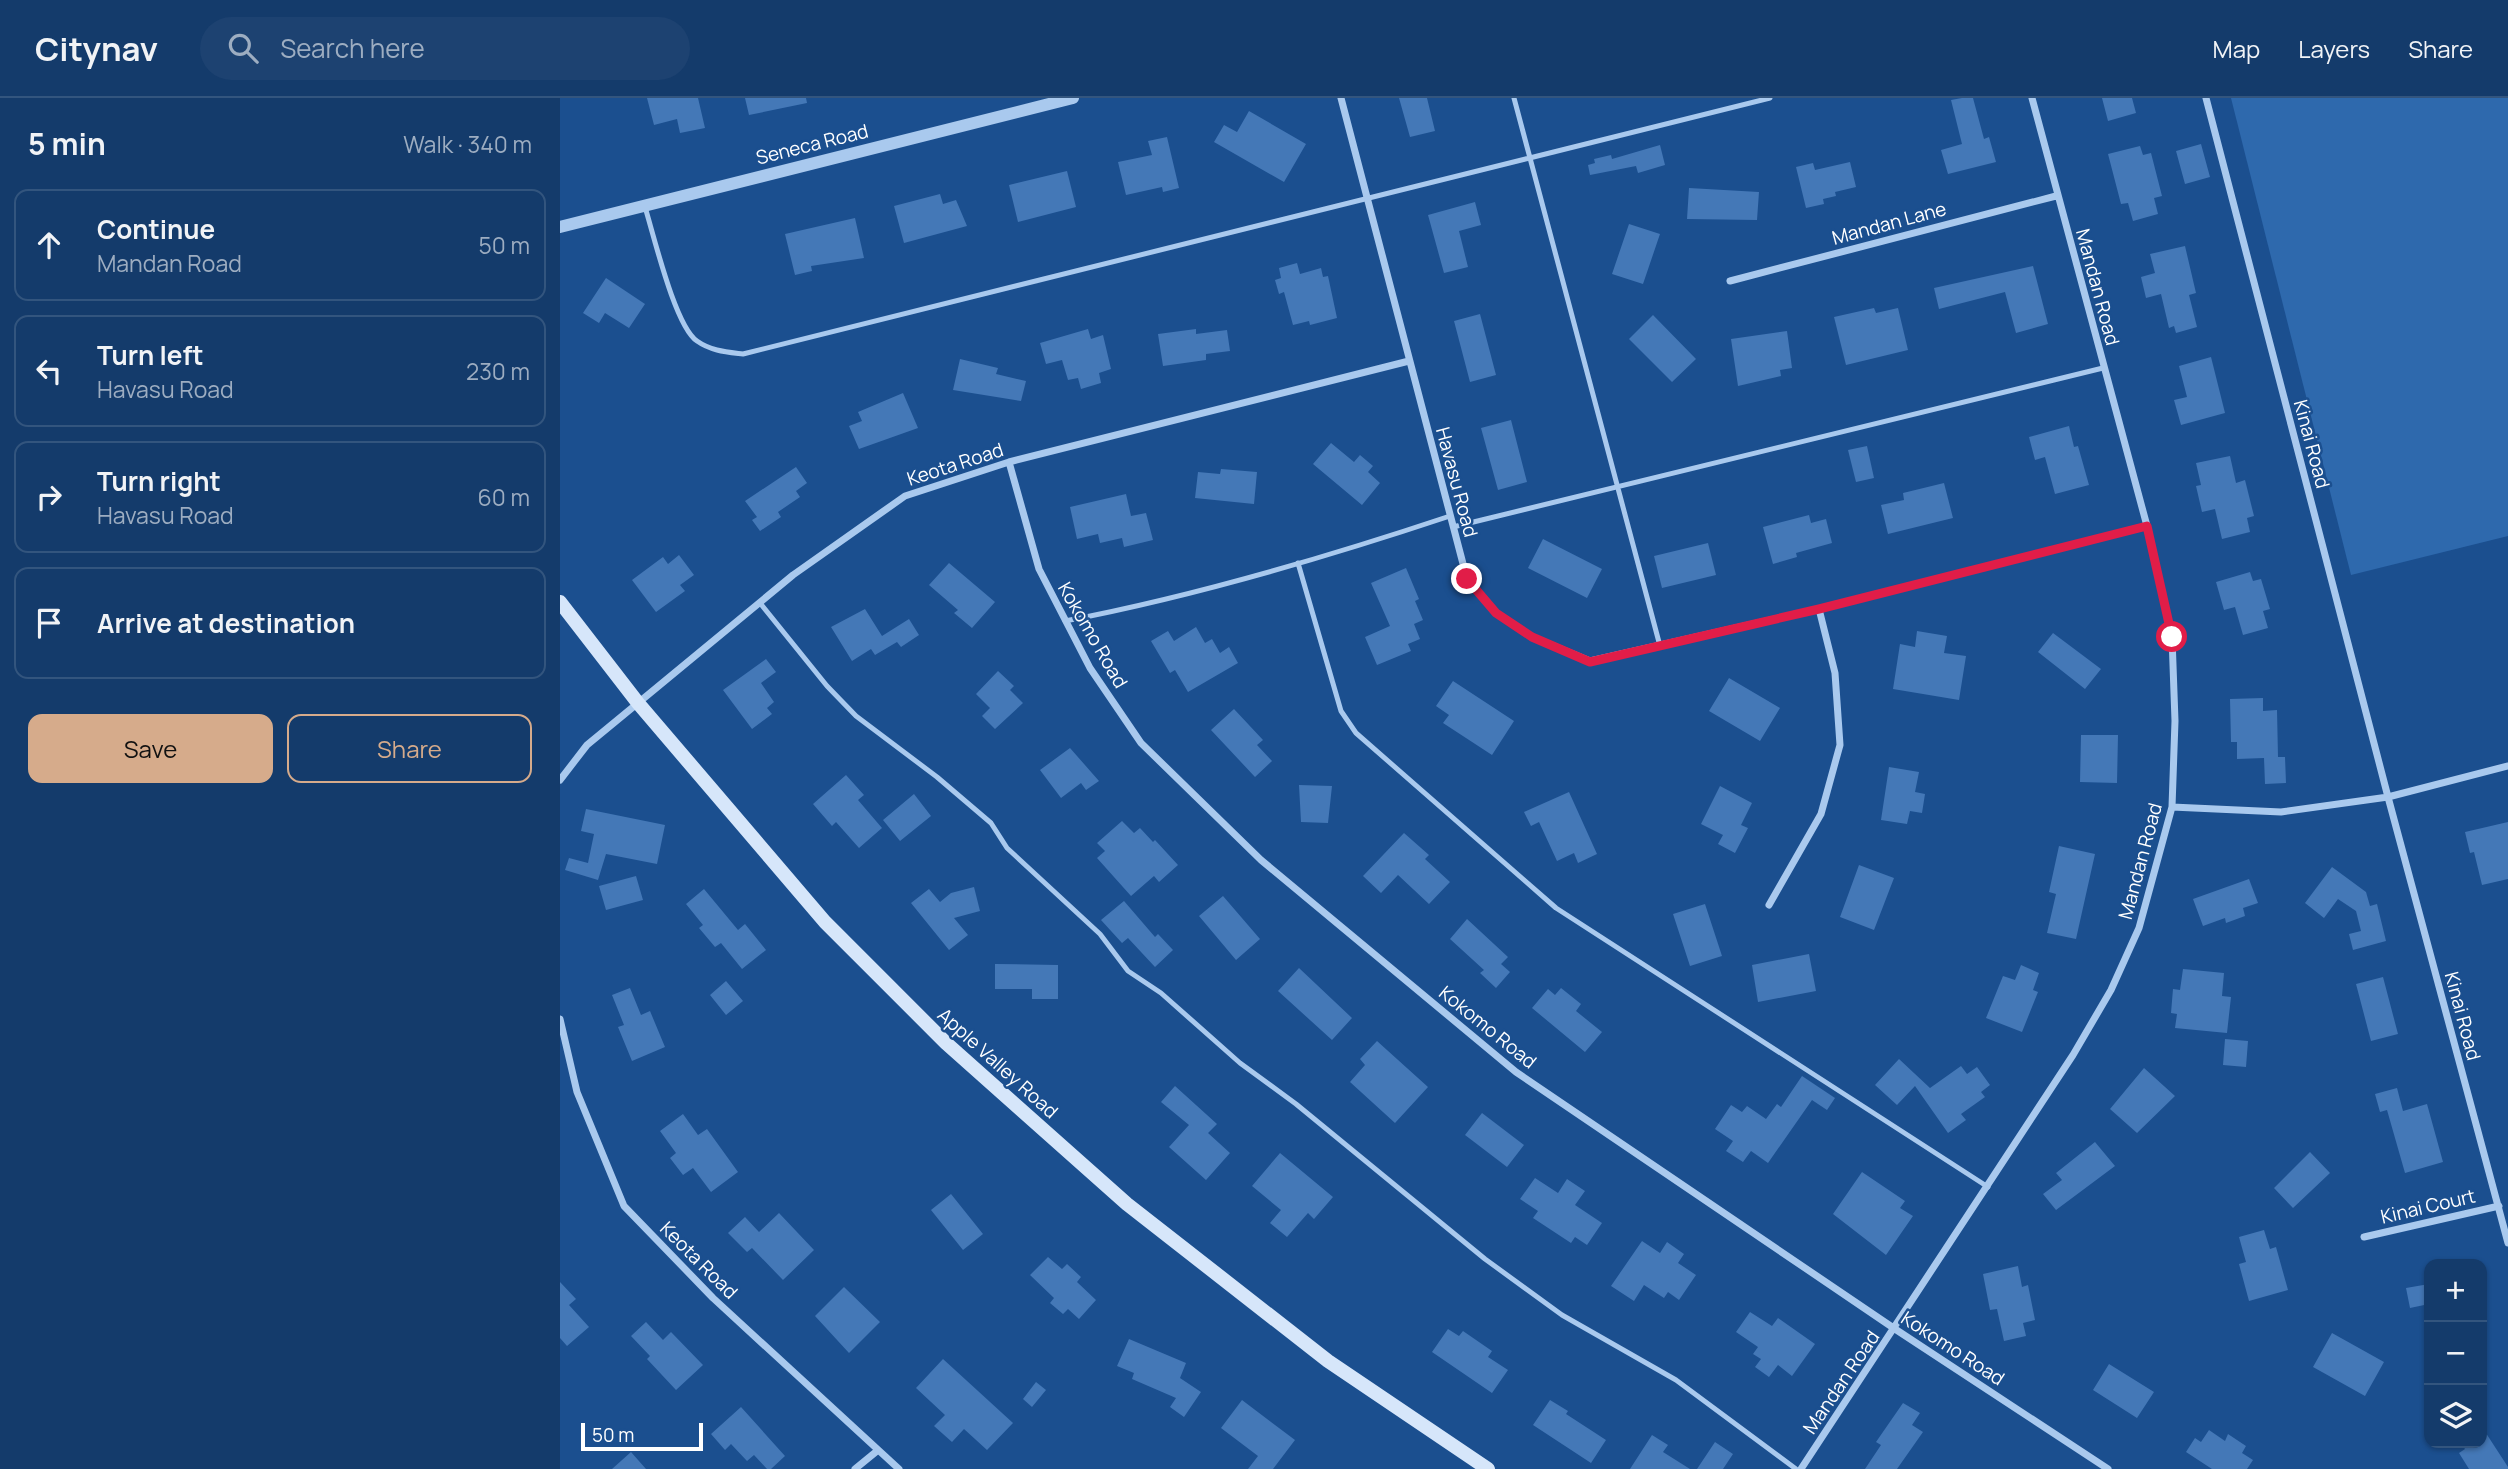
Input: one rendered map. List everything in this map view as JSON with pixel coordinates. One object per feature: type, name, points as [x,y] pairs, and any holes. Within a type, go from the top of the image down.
[{"type":"main road","name":"Apple Valley Road","points":[[560,602],[638,703],[825,922],[966,1061],[1149,1221],[1328,1361],[1488,1469]]},
{"type":"street","name":"Seneca Road","points":[[560,227],[1073,98]]},
{"type":"street","name":"Havasu Road","points":[[1341,98],[1467,579],[1496,613],[1532,637],[1590,662],[1819,609],[2147,526]]},
{"type":"street","name":"Mandan Road","points":[[1799,1469],[1895,1329],[2111,990],[2139,928],[2172,807],[2175,721],[2172,637],[2147,526],[2056,196],[2032,98]]},
{"type":"street","name":"Kinai Road","points":[[2206,98],[2388,797],[2508,1243]]},
{"type":"street","name":"Mandan Lane","points":[[1730,281],[2056,196]]},
{"type":"street","name":"Keota Road","points":[[560,780],[587,746],[793,575],[905,496],[1009,462],[1409,361]]},
{"type":"street","name":"Kokomo Road","points":[[1009,462],[1039,569],[1090,668],[1141,743],[1261,860],[1516,1072],[1895,1329],[2108,1469]]},
{"type":"street","points":[[1769,905],[1821,814],[1840,745],[1835,673],[1819,609]]},
{"type":"street","points":[[2172,807],[2281,813],[2388,797],[2508,766]]},
{"type":"street","name":"Keota Road","points":[[560,1019],[577,1092],[624,1206],[713,1298],[899,1469]]},
{"type":"street","name":"Kinai Court","points":[[2364,1237],[2499,1206]]},
{"type":"street","points":[[855,1469],[877,1451]]},
{"type":"lane","points":[[1514,98],[1615,488],[1660,646]]},
{"type":"lane","points":[[645,206],[680,318],[695,340],[719,351],[743,354],[1770,98]]},
{"type":"lane","points":[[1453,527],[2104,368]]},
{"type":"lane","points":[[1065,621],[1129,609],[1298,563],[1450,516]]},
{"type":"lane","points":[[1298,563],[1341,711],[1356,733],[1556,908],[1988,1186]]},
{"type":"lane","points":[[760,603],[827,686],[856,716],[937,776],[991,823],[1007,848],[1071,911],[1100,934],[1128,971],[1161,993],[1240,1063],[1296,1104],[1485,1259],[1562,1315],[1676,1380],[1799,1469]]},
{"type":"shaded area","points":[[2231,98],[2508,98],[2508,536],[2351,575]]},
{"type":"building","points":[[647,98],[698,98],[705,128],[680,133],[677,119],[654,125]]},
{"type":"building","points":[[745,98],[806,98],[807,103],[749,115]]},
{"type":"building","points":[[1399,98],[1427,98],[1435,131],[1410,137]]},
{"type":"building","points":[[1973,98],[1984,139],[1989,137],[1996,162],[1948,174],[1941,150],[1962,144],[1951,100]]},
{"type":"building","points":[[2102,98],[2132,98],[2136,113],[2108,121]]},
{"type":"building","points":[[1249,111],[1306,144],[1284,182],[1214,142],[1224,125],[1237,132]]},
{"type":"building","points":[[1167,137],[1179,188],[1163,192],[1162,187],[1126,195],[1118,162],[1152,155],[1148,141]]},
{"type":"building","points":[[2201,144],[2210,177],[2185,184],[2176,151]]},
{"type":"building","points":[[1660,145],[1665,165],[1638,173],[1636,166],[1590,175],[1588,165],[1595,163],[1594,159],[1611,155],[1612,159]]},
{"type":"building","points":[[2140,146],[2143,155],[2151,153],[2162,196],[2154,198],[2158,214],[2133,221],[2128,203],[2121,204],[2108,154]]},
{"type":"building","points":[[1850,162],[1856,187],[1835,192],[1836,196],[1823,199],[1824,204],[1806,208],[1796,167],[1813,163],[1815,170]]},
{"type":"building","points":[[1067,171],[1076,207],[1018,222],[1009,185]]},
{"type":"building","points":[[1689,188],[1759,192],[1757,220],[1687,219]]},
{"type":"building","points":[[940,194],[943,204],[956,200],[967,226],[904,243],[894,206]]},
{"type":"building","points":[[1475,202],[1481,225],[1459,231],[1468,267],[1444,273],[1428,215]]},
{"type":"building","points":[[855,218],[864,258],[811,266],[812,271],[795,275],[785,234]]},
{"type":"building","points":[[1629,224],[1660,234],[1643,284],[1612,274]]},
{"type":"building","points":[[2185,246],[2196,293],[2189,295],[2197,327],[2176,333],[2174,326],[2169,328],[2161,294],[2146,298],[2141,277],[2155,273],[2150,254]]},
{"type":"building","points":[[1297,263],[1300,274],[1321,268],[1323,277],[1328,276],[1337,318],[1310,325],[1309,321],[1293,325],[1284,292],[1279,294],[1275,280],[1281,278],[1279,268]]},
{"type":"building","points":[[2033,266],[2048,324],[2016,333],[2005,292],[1939,309],[1934,288]]},
{"type":"building","points":[[606,278],[645,304],[629,328],[605,313],[599,323],[583,313]]},
{"type":"building","points":[[1874,308],[1876,313],[1898,308],[1908,350],[1846,365],[1834,317]]},
{"type":"building","points":[[1480,314],[1496,375],[1470,382],[1454,321]]},
{"type":"building","points":[[1653,315],[1696,359],[1672,382],[1629,339]]},
{"type":"building","points":[[1088,329],[1091,339],[1103,335],[1111,369],[1099,373],[1101,383],[1081,389],[1078,378],[1068,380],[1062,360],[1046,364],[1040,343]]},
{"type":"building","points":[[1196,329],[1196,334],[1227,330],[1230,351],[1206,354],[1206,360],[1163,366],[1158,334]]},
{"type":"building","points":[[1787,331],[1792,368],[1780,370],[1781,376],[1738,386],[1731,339]]},
{"type":"building","points":[[2211,357],[2225,413],[2181,425],[2174,400],[2187,397],[2179,366]]},
{"type":"building","points":[[960,359],[998,368],[996,374],[1026,381],[1021,401],[953,390]]},
{"type":"building","points":[[903,393],[918,428],[859,449],[849,426],[862,421],[858,412]]},
{"type":"building","points":[[1511,420],[1527,482],[1498,490],[1481,428]]},
{"type":"building","points":[[2069,426],[2074,447],[2078,446],[2089,485],[2055,494],[2045,457],[2035,460],[2029,437]]},
{"type":"building","points":[[1331,443],[1354,462],[1360,455],[1373,466],[1368,472],[1380,483],[1362,505],[1313,464]]},
{"type":"building","points":[[1867,446],[1874,478],[1856,482],[1848,450]]},
{"type":"building","points":[[2230,456],[2236,483],[2245,480],[2254,516],[2247,518],[2250,532],[2222,539],[2215,509],[2202,512],[2196,486],[2201,485],[2196,463]]},
{"type":"building","points":[[796,467],[807,483],[796,491],[800,497],[778,512],[781,517],[760,531],[752,520],[757,517],[745,501]]},
{"type":"building","points":[[1221,469],[1257,472],[1254,504],[1195,498],[1198,472],[1220,474]]},
{"type":"building","points":[[1944,483],[1953,518],[1888,534],[1881,505],[1904,500],[1903,493]]},
{"type":"building","points":[[1126,494],[1131,516],[1146,513],[1153,540],[1124,547],[1122,538],[1100,543],[1098,534],[1077,539],[1070,507]]},
{"type":"building","points":[[1809,515],[1811,523],[1826,519],[1832,543],[1796,553],[1797,557],[1773,564],[1763,527]]},
{"type":"building","points":[[1543,539],[1602,569],[1587,598],[1528,568]]},
{"type":"building","points":[[1708,543],[1716,575],[1662,588],[1654,556]]},
{"type":"building","points":[[679,555],[694,575],[680,585],[685,591],[656,612],[632,580],[663,557],[668,564]]},
{"type":"building","points":[[949,563],[995,602],[972,628],[954,613],[958,610],[929,585]]},
{"type":"building","points":[[1406,568],[1419,599],[1415,601],[1423,620],[1414,624],[1420,639],[1408,644],[1411,651],[1377,665],[1365,637],[1390,626],[1371,583]]},
{"type":"building","points":[[2250,572],[2253,581],[2261,579],[2270,609],[2263,611],[2268,628],[2243,635],[2235,607],[2224,610],[2216,582]]},
{"type":"building","points":[[865,609],[882,636],[909,619],[919,635],[901,647],[897,642],[875,655],[871,649],[852,661],[831,627]]},
{"type":"building","points":[[1196,627],[1205,643],[1212,639],[1220,653],[1229,647],[1238,663],[1188,692],[1175,670],[1170,673],[1151,641],[1168,631],[1174,641]]},
{"type":"building","points":[[1917,631],[1947,636],[1944,653],[1966,656],[1959,700],[1893,689],[1900,644],[1915,647]]},
{"type":"building","points":[[2053,633],[2101,669],[2085,689],[2038,652]]},
{"type":"building","points":[[766,659],[776,672],[761,683],[774,702],[767,708],[772,714],[752,729],[723,690]]},
{"type":"building","points":[[998,671],[1014,686],[1010,690],[1023,703],[995,729],[982,716],[990,708],[976,694]]},
{"type":"building","points":[[1729,678],[1780,708],[1760,741],[1709,711]]},
{"type":"building","points":[[1453,681],[1514,721],[1492,755],[1443,723],[1449,715],[1436,706]]},
{"type":"building","points":[[2263,698],[2263,711],[2277,710],[2278,757],[2285,757],[2286,783],[2265,784],[2264,758],[2237,759],[2237,742],[2231,742],[2230,699]]},
{"type":"building","points":[[1234,709],[1263,740],[1257,745],[1272,761],[1255,777],[1211,730]]},
{"type":"building","points":[[2081,735],[2118,735],[2117,783],[2080,782]]},
{"type":"building","points":[[1070,748],[1099,781],[1086,790],[1081,783],[1061,798],[1040,770]]},
{"type":"building","points":[[1889,767],[1919,772],[1915,792],[1925,794],[1922,813],[1910,811],[1907,824],[1881,820]]},
{"type":"building","points":[[846,775],[864,795],[858,800],[882,828],[859,848],[836,822],[832,826],[813,804]]},
{"type":"building","points":[[1299,785],[1332,786],[1328,823],[1301,822]]},
{"type":"building","points":[[1720,786],[1752,803],[1741,825],[1748,828],[1735,853],[1718,844],[1723,835],[1701,824]]},
{"type":"building","points":[[1569,792],[1597,854],[1578,863],[1574,853],[1557,861],[1539,822],[1531,826],[1524,812]]},
{"type":"building","points":[[914,794],[931,816],[900,841],[883,820]]},
{"type":"building","points":[[586,809],[665,825],[657,864],[606,854],[598,880],[565,870],[569,858],[588,863],[594,834],[581,831]]},
{"type":"building","points":[[1122,821],[1134,833],[1140,828],[1178,865],[1159,882],[1154,876],[1131,896],[1097,858],[1105,851],[1097,843]]},
{"type":"building","points":[[2508,822],[2508,879],[2482,885],[2474,852],[2470,853],[2465,832]]},
{"type":"building","points":[[1404,833],[1429,855],[1425,859],[1450,882],[1429,904],[1398,875],[1381,893],[1363,876]]},
{"type":"building","points":[[2059,846],[2095,854],[2076,939],[2047,933],[2056,894],[2049,892]]},
{"type":"building","points":[[1859,865],[1894,878],[1874,930],[1840,917]]},
{"type":"building","points":[[2332,867],[2366,892],[2370,906],[2377,904],[2386,941],[2353,950],[2349,934],[2361,931],[2356,911],[2338,899],[2324,918],[2305,903]]},
{"type":"building","points":[[636,876],[643,900],[606,910],[599,886]]},
{"type":"building","points":[[2249,879],[2258,903],[2243,908],[2245,916],[2226,923],[2225,918],[2203,926],[2193,899]]},
{"type":"building","points":[[974,887],[980,911],[954,918],[968,935],[949,950],[911,903],[929,889],[940,902],[951,893]]},
{"type":"building","points":[[704,889],[738,930],[745,924],[766,950],[742,969],[721,943],[715,947],[699,928],[703,925],[686,904]]},
{"type":"building","points":[[1223,896],[1260,939],[1236,960],[1199,916]]},
{"type":"building","points":[[1124,901],[1155,937],[1158,934],[1173,950],[1155,967],[1128,938],[1122,943],[1101,920]]},
{"type":"building","points":[[1705,904],[1722,956],[1690,966],[1673,914]]},
{"type":"building","points":[[1467,919],[1508,957],[1501,964],[1510,972],[1496,988],[1480,973],[1484,970],[1450,939]]},
{"type":"building","points":[[1809,954],[1816,991],[1758,1002],[1752,965]]},
{"type":"building","points":[[995,964],[1058,965],[1058,999],[1032,999],[1032,989],[995,989]]},
{"type":"building","points":[[2021,965],[2039,973],[2033,990],[2038,992],[2022,1032],[1986,1018],[2003,976],[2015,980]]},
{"type":"building","points":[[1299,968],[1352,1018],[1332,1040],[1278,991]]},
{"type":"building","points":[[2183,969],[2224,973],[2222,996],[2231,997],[2227,1033],[2175,1028],[2177,1014],[2171,1013],[2173,989],[2180,990]]},
{"type":"building","points":[[2383,977],[2398,1034],[2371,1041],[2356,984]]},
{"type":"building","points":[[726,981],[743,1001],[726,1015],[710,995]]},
{"type":"building","points":[[630,988],[641,1015],[650,1011],[665,1047],[632,1061],[618,1027],[624,1025],[612,995]]},
{"type":"building","points":[[1561,988],[1581,1004],[1576,1011],[1602,1032],[1585,1052],[1532,1008],[1548,989],[1555,995]]},
{"type":"building","points":[[2225,1039],[2248,1041],[2246,1067],[2223,1065]]},
{"type":"building","points":[[1377,1041],[1428,1087],[1395,1123],[1350,1082],[1365,1065],[1360,1059]]},
{"type":"building","points":[[1899,1059],[1930,1088],[1961,1066],[1967,1074],[1977,1067],[1990,1085],[1981,1092],[1985,1097],[1961,1114],[1966,1120],[1948,1133],[1915,1086],[1897,1105],[1875,1085]]},
{"type":"building","points":[[2144,1068],[2175,1096],[2137,1133],[2110,1109]]},
{"type":"building","points":[[1802,1076],[1835,1098],[1827,1110],[1812,1100],[1768,1163],[1751,1151],[1743,1162],[1726,1151],[1733,1141],[1715,1129],[1731,1105],[1742,1112],[1747,1106],[1766,1119],[1777,1104],[1781,1107]]},
{"type":"building","points":[[1175,1086],[1217,1124],[1208,1133],[1230,1153],[1206,1180],[1169,1147],[1189,1125],[1161,1102]]},
{"type":"building","points":[[2397,1088],[2403,1111],[2427,1104],[2443,1162],[2405,1173],[2387,1110],[2380,1112],[2375,1094]]},
{"type":"building","points":[[1482,1113],[1524,1145],[1507,1167],[1465,1135]]},
{"type":"building","points":[[683,1114],[698,1135],[707,1129],[738,1172],[711,1192],[693,1168],[683,1175],[670,1158],[676,1153],[660,1131]]},
{"type":"building","points":[[2095,1142],[2115,1166],[2056,1210],[2043,1194],[2062,1180],[2056,1173]]},
{"type":"building","points":[[2310,1152],[2330,1173],[2293,1208],[2274,1188]]},
{"type":"building","points":[[1280,1153],[1333,1197],[1314,1219],[1308,1213],[1287,1237],[1270,1223],[1281,1210],[1252,1186]]},
{"type":"building","points":[[1862,1172],[1905,1201],[1900,1208],[1913,1216],[1886,1255],[1833,1214]]},
{"type":"building","points":[[1535,1178],[1558,1193],[1567,1179],[1585,1191],[1575,1205],[1602,1223],[1587,1245],[1575,1237],[1571,1243],[1533,1218],[1538,1211],[1520,1199]]},
{"type":"building","points":[[951,1194],[983,1234],[963,1250],[931,1210]]},
{"type":"building","points":[[779,1213],[814,1250],[783,1280],[752,1248],[747,1252],[728,1233],[745,1217],[759,1232]]},
{"type":"building","points":[[2264,1230],[2270,1249],[2276,1247],[2288,1290],[2249,1301],[2239,1264],[2246,1262],[2239,1237]]},
{"type":"building","points":[[1642,1241],[1660,1253],[1667,1242],[1684,1254],[1678,1263],[1696,1275],[1679,1300],[1668,1292],[1664,1298],[1644,1285],[1634,1301],[1611,1286]]},
{"type":"building","points":[[1048,1257],[1062,1269],[1067,1264],[1081,1277],[1077,1282],[1096,1300],[1079,1319],[1068,1309],[1063,1314],[1050,1303],[1054,1298],[1030,1275]]},
{"type":"building","points":[[2018,1266],[2022,1287],[2028,1285],[2035,1320],[2023,1323],[2026,1336],[2004,1341],[1997,1309],[1990,1310],[1983,1274]]},
{"type":"building","points":[[560,1282],[576,1299],[569,1305],[589,1327],[567,1346],[560,1338]]},
{"type":"building","points":[[2424,1285],[2424,1305],[2410,1308],[2406,1288]]},
{"type":"building","points":[[844,1287],[880,1322],[849,1353],[815,1316]]},
{"type":"building","points":[[1750,1312],[1772,1326],[1778,1318],[1815,1344],[1792,1376],[1778,1365],[1769,1377],[1755,1367],[1761,1359],[1753,1354],[1758,1347],[1736,1332]]},
{"type":"building","points":[[646,1322],[663,1340],[671,1332],[703,1365],[676,1390],[647,1359],[650,1356],[631,1336]]},
{"type":"building","points":[[1448,1329],[1459,1336],[1463,1331],[1492,1351],[1488,1357],[1508,1370],[1492,1393],[1432,1352]]},
{"type":"building","points":[[2332,1333],[2384,1362],[2365,1396],[2313,1367]]},
{"type":"building","points":[[1129,1339],[1186,1363],[1180,1378],[1201,1392],[1184,1417],[1170,1407],[1176,1398],[1132,1379],[1134,1373],[1117,1366]]},
{"type":"building","points":[[943,1359],[1013,1423],[987,1450],[964,1429],[952,1442],[934,1426],[945,1415],[916,1388]]},
{"type":"building","points":[[2109,1364],[2154,1392],[2137,1418],[2093,1390]]},
{"type":"building","points":[[1036,1382],[1046,1390],[1032,1407],[1023,1399]]},
{"type":"building","points":[[1242,1400],[1295,1440],[1273,1469],[1248,1469],[1258,1456],[1221,1428]]},
{"type":"building","points":[[1550,1400],[1606,1440],[1591,1463],[1533,1425]]},
{"type":"building","points":[[1903,1403],[1920,1413],[1912,1425],[1923,1432],[1897,1469],[1865,1469],[1881,1445],[1876,1442]]},
{"type":"building","points":[[741,1407],[785,1456],[771,1469],[767,1469],[754,1455],[747,1461],[731,1444],[725,1450],[711,1434]]},
{"type":"building","points":[[2209,1430],[2225,1441],[2228,1434],[2246,1446],[2242,1453],[2253,1460],[2247,1469],[2212,1469],[2186,1452],[2195,1438],[2201,1442]]},
{"type":"building","points":[[1652,1435],[1668,1445],[1663,1452],[1690,1469],[1630,1469]]},
{"type":"building","points":[[2487,1435],[2508,1469],[2469,1469],[2459,1453],[2465,1449],[2487,1448]]},
{"type":"building","points":[[1715,1442],[1733,1454],[1723,1469],[1697,1469]]},
{"type":"building","points":[[631,1452],[646,1469],[612,1469]]},
{"type":"route","points":[[1467,579],[1496,613],[1532,637],[1590,662],[1819,609],[2147,526],[2172,637]]}]
